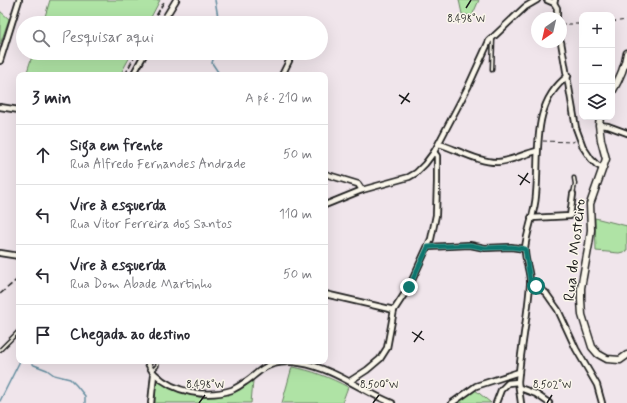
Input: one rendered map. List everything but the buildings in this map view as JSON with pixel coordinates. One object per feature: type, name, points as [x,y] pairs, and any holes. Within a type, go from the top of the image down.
[{"type":"main road","points":[[615,87],[627,60],[627,53]]},
{"type":"main road","name":"Rua do Mosteiro","points":[[600,120],[599,125],[606,159],[590,204],[591,230],[581,288],[582,316],[592,347],[598,354],[607,359],[620,360],[627,355]]},
{"type":"street","points":[[0,61],[19,0]]},
{"type":"street","points":[[166,16],[176,0]]},
{"type":"street","points":[[328,204],[362,190],[409,177],[416,173],[425,164],[439,144],[468,87],[485,48],[494,34],[525,7],[537,0]]},
{"type":"street","points":[[547,0],[555,2],[556,12]]},
{"type":"street","points":[[561,48],[568,76],[576,128],[583,146],[591,159],[597,165],[604,168]]},
{"type":"street","points":[[135,72],[141,60]]},
{"type":"street","points":[[284,72],[289,61]]},
{"type":"street","points":[[521,403],[518,382],[530,282],[525,249],[536,195],[537,151],[540,122],[544,109],[555,88],[568,76]]},
{"type":"street","points":[[0,107],[16,110]]},
{"type":"street","points":[[599,125],[608,126],[627,133]]},
{"type":"street","points":[[439,144],[478,158],[498,162],[537,151]]},
{"type":"street","points":[[350,381],[380,359],[387,348],[394,310],[409,287],[432,239],[436,215],[437,156],[434,152]]},
{"type":"street","points":[[328,175],[358,184],[362,190]]},
{"type":"street","points":[[531,218],[570,216],[573,194]]},
{"type":"street","points":[[428,247],[470,245],[485,248],[511,247],[525,249]]},
{"type":"street","points":[[0,253],[16,256]]},
{"type":"street","points":[[530,282],[546,293],[558,310],[576,349],[597,384],[602,403]]},
{"type":"street","points":[[328,295],[394,310]]},
{"type":"street","points":[[149,364],[153,372],[168,384],[186,392],[208,394],[233,390],[265,367],[276,364]]},
{"type":"street","points":[[304,364],[322,369],[350,381],[379,398],[392,403]]},
{"type":"street","points":[[151,403],[153,372]]},
{"type":"street","points":[[452,403],[476,386],[519,372]]},
{"type":"street","points":[[496,403],[501,390],[508,383],[518,382]]},
{"type":"street","points":[[520,388],[536,394],[549,403]]},
{"type":"lane","points":[[492,70],[494,34]]},
{"type":"lane","points":[[573,194],[575,184],[574,178]]},
{"type":"lane","points":[[0,350],[16,333]]},
{"type":"lane","points":[[153,372],[157,364]]},
{"type":"path","points":[[615,22],[627,20]]},
{"type":"path","points":[[567,24],[579,24]]},
{"type":"path","points":[[538,141],[573,142],[580,138]]},
{"type":"green space","points":[[50,0],[160,0],[152,16],[45,16]]},
{"type":"green space","points":[[459,0],[479,0],[472,16],[462,14]]},
{"type":"green space","points":[[0,11],[9,19],[0,45]]},
{"type":"green space","points":[[31,60],[128,60],[122,72],[27,72]]},
{"type":"green space","points":[[595,218],[627,226],[627,251],[619,253],[596,251]]},
{"type":"green space","points":[[292,367],[335,380],[348,387],[342,403],[282,403]]},
{"type":"green space","points":[[156,380],[174,390],[202,398],[239,390],[253,381],[251,403],[155,403]]},
{"type":"green space","points":[[474,389],[491,403],[454,403]]},
{"type":"waterway","points":[[215,0],[218,16]]},
{"type":"waterway","points":[[213,60],[212,63],[218,72]]},
{"type":"waterway","points":[[0,401],[18,364]]},
{"type":"waterway","points":[[33,364],[54,375],[70,379],[85,396],[85,403]]},
{"type":"railway","points":[[156,16],[165,0]]},
{"type":"railway","points":[[126,72],[132,60]]},
{"type":"railway","points":[[0,294],[16,281]]},
{"type":"route","points":[[409,287],[428,247],[470,245],[485,248],[511,247],[525,249],[530,282],[536,286]]}]
